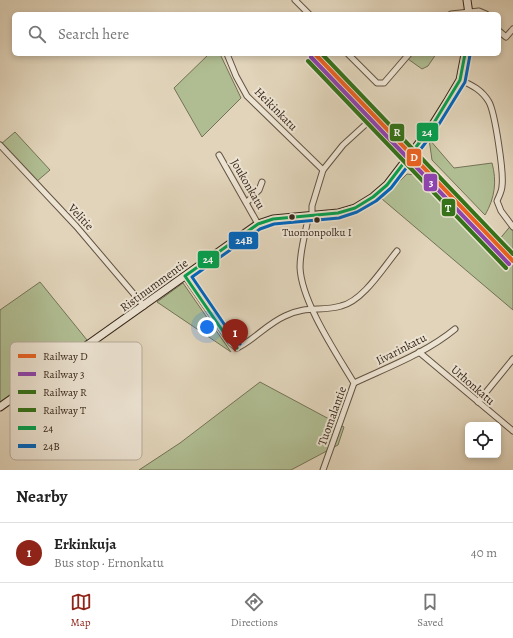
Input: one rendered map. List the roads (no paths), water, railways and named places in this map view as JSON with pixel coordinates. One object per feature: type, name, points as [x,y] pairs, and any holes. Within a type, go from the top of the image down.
[{"type":"street","points":[[295,0],[307,12]]},
{"type":"street","points":[[467,0],[469,12]]},
{"type":"street","points":[[501,33],[506,37],[513,29]]},
{"type":"street","name":"Heikinkatu","points":[[228,56],[236,76],[247,96],[323,170]]},
{"type":"street","points":[[350,56],[377,84],[384,84],[407,56]]},
{"type":"street","name":"Ristinummentie","points":[[93,342],[258,224],[273,219],[312,217],[338,213],[354,208],[373,197],[387,185],[432,126],[460,80],[465,56]]},
{"type":"street","points":[[460,80],[474,86],[489,101],[495,118],[502,183],[497,201],[501,211],[513,226]]},
{"type":"street","points":[[312,217],[312,206],[323,170],[342,145],[366,124]]},
{"type":"street","name":"Velitie","points":[[0,145],[76,226],[144,306]]},
{"type":"street","name":"Joukonkatu","points":[[219,155],[247,202],[258,224]]},
{"type":"street","points":[[247,202],[259,190],[262,182]]},
{"type":"street","name":"Tuomalantie","points":[[307,224],[300,268],[311,307],[354,383],[323,470]]},
{"type":"street","points":[[185,276],[236,348],[284,316],[311,307],[327,308],[342,306],[359,298],[397,251]]},
{"type":"street","name":"Iivarinkatu","points":[[354,383],[419,352],[456,329]]},
{"type":"street","name":"Urhonkatu","points":[[419,352],[513,430]]},
{"type":"street","points":[[478,402],[513,359]]},
{"type":"street","name":"Ristinummentie","points":[[0,407],[10,400]]},
{"type":"rail line","name":"D","points":[[317,56],[513,261]]},
{"type":"rail line","name":"R","points":[[324,56],[513,254]]},
{"type":"rail line","name":"3","points":[[311,57],[509,264]]},
{"type":"rail line","name":"T","points":[[308,61],[506,268]]},
{"type":"place","name":"Tuomonpolku I","points":[[317,220]]},
{"type":"place","name":"Erkinkuja","points":[[235,352]]}]
